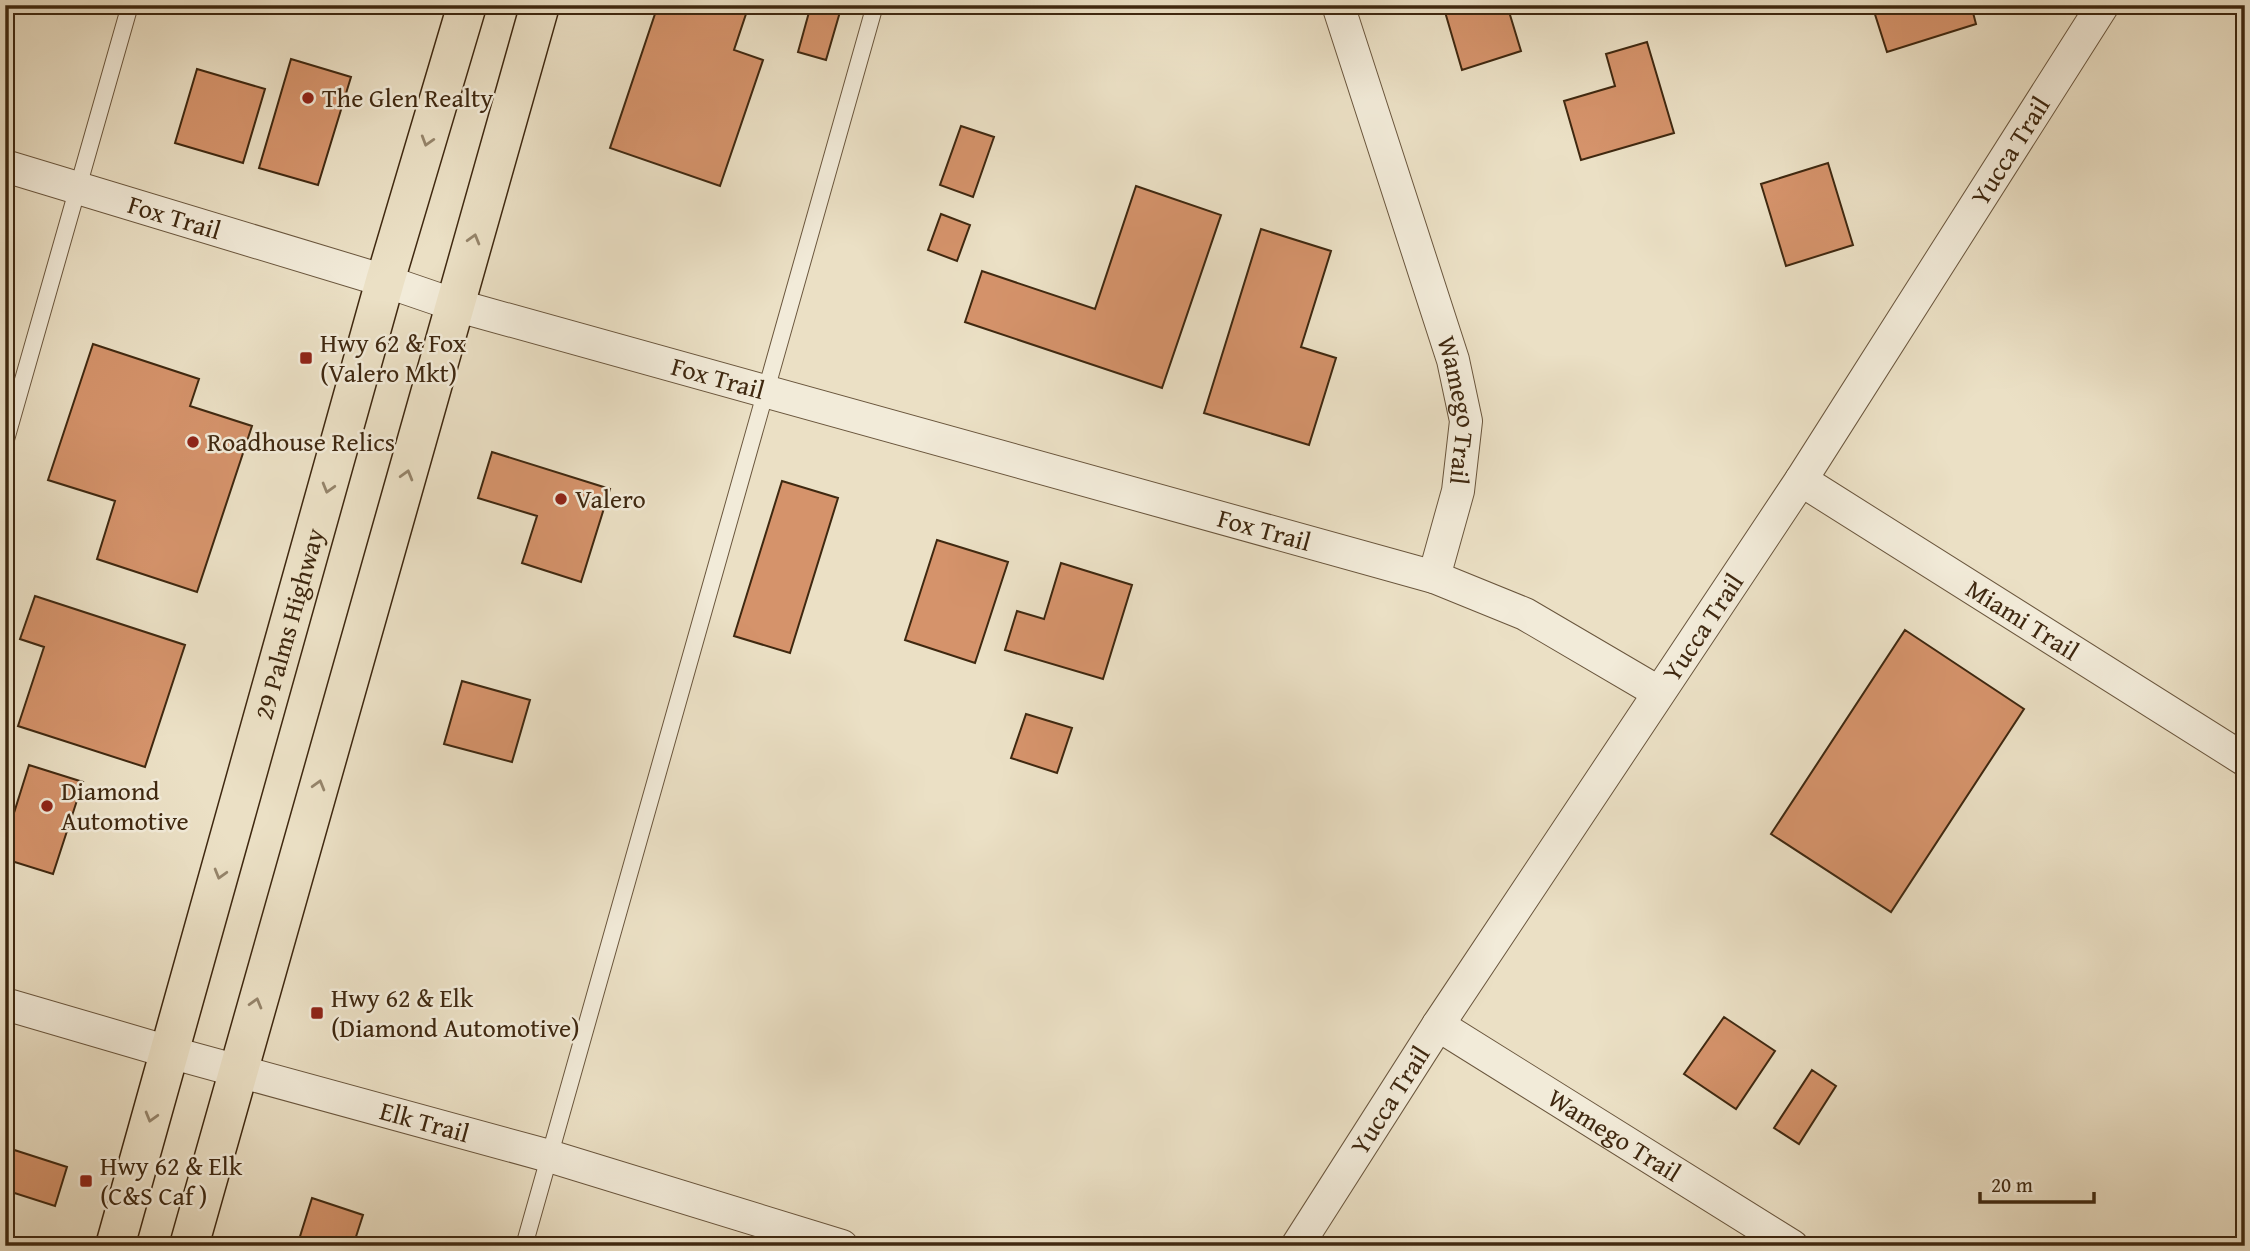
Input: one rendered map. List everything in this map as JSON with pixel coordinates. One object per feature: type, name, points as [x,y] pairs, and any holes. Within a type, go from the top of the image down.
[{"type":"main road","name":"29 Palms Highway","points":[[115,1246],[385,281],[467,5]]},
{"type":"main road","points":[[189,1246],[540,5]]},
{"type":"street","name":"Wamego Trail","points":[[1338,5],[1453,360],[1466,421],[1458,491],[1434,577]]},
{"type":"street","name":"Yucca Trail","points":[[1297,1246],[1438,1025],[1801,480],[2103,5]]},
{"type":"street","name":"Fox Trail","points":[[5,166],[385,281],[455,305],[1434,577]]},
{"type":"street","name":"Miami Trail","points":[[1801,480],[2245,760]]},
{"type":"street","points":[[1434,577],[1525,614],[1658,692]]},
{"type":"street","name":"Elk Trail","points":[[5,1004],[549,1156],[842,1246]]},
{"type":"street","name":"Wamego Trail","points":[[1438,1025],[1792,1246]]},
{"type":"lane","points":[[5,443],[130,5]]},
{"type":"lane","points":[[524,1246],[875,5]]},
{"type":"building","points":[[658,5],[749,5],[734,50],[763,60],[720,186],[610,148]]},
{"type":"building","points":[[811,5],[842,5],[826,60],[798,52]]},
{"type":"building","points":[[1443,5],[1507,5],[1521,51],[1462,70]]},
{"type":"building","points":[[1872,5],[1971,5],[1976,24],[1887,52]]},
{"type":"building","points":[[1647,42],[1674,133],[1581,160],[1564,101],[1615,86],[1606,54]]},
{"type":"building","points":[[291,59],[351,77],[318,185],[259,168]]},
{"type":"building","points":[[197,69],[265,89],[243,163],[175,143]]},
{"type":"building","points":[[961,126],[994,137],[973,197],[940,185]]},
{"type":"building","points":[[1828,163],[1853,245],[1786,266],[1761,184]]},
{"type":"building","points":[[1136,186],[1221,215],[1162,388],[965,322],[982,271],[1095,309]]},
{"type":"building","points":[[941,214],[970,225],[957,261],[928,250]]},
{"type":"building","points":[[1261,229],[1331,251],[1301,347],[1336,358],[1309,445],[1204,413]]},
{"type":"building","points":[[93,344],[199,379],[190,406],[252,426],[197,592],[97,559],[115,501],[48,480]]},
{"type":"building","points":[[492,452],[610,489],[581,582],[522,563],[537,516],[478,498]]},
{"type":"building","points":[[782,481],[838,498],[790,653],[734,636]]},
{"type":"building","points":[[937,540],[1008,562],[975,663],[905,640]]},
{"type":"building","points":[[1061,563],[1132,585],[1103,679],[1005,650],[1017,611],[1044,619]]},
{"type":"building","points":[[35,596],[185,645],[145,767],[18,726],[44,647],[20,639]]},
{"type":"building","points":[[1905,630],[2024,709],[1891,912],[1771,834]]},
{"type":"building","points":[[462,681],[530,700],[512,762],[444,744]]},
{"type":"building","points":[[1026,714],[1072,728],[1057,773],[1011,758]]},
{"type":"building","points":[[29,765],[83,782],[53,874],[5,859],[5,832],[8,832]]},
{"type":"building","points":[[1724,1017],[1775,1051],[1736,1109],[1684,1074]]},
{"type":"building","points":[[1812,1070],[1836,1086],[1799,1144],[1774,1128]]},
{"type":"building","points":[[5,1147],[67,1167],[55,1206],[5,1190]]},
{"type":"building","points":[[312,1198],[363,1215],[353,1246],[297,1246]]},
{"type":"place","name":"The Glen Realty","points":[[308,98]]},
{"type":"place","name":"Hwy 62 & Fox (Valero Mkt)","points":[[306,358]]},
{"type":"place","name":"Roadhouse Relics","points":[[193,442]]},
{"type":"place","name":"Valero","points":[[561,499]]},
{"type":"place","name":"Diamond Automotive","points":[[47,806]]},
{"type":"place","name":"Hwy 62 & Elk (Diamond Automotive)","points":[[317,1013]]},
{"type":"place","name":"Hwy 62 & Elk (C&S Caf )","points":[[86,1181]]}]
